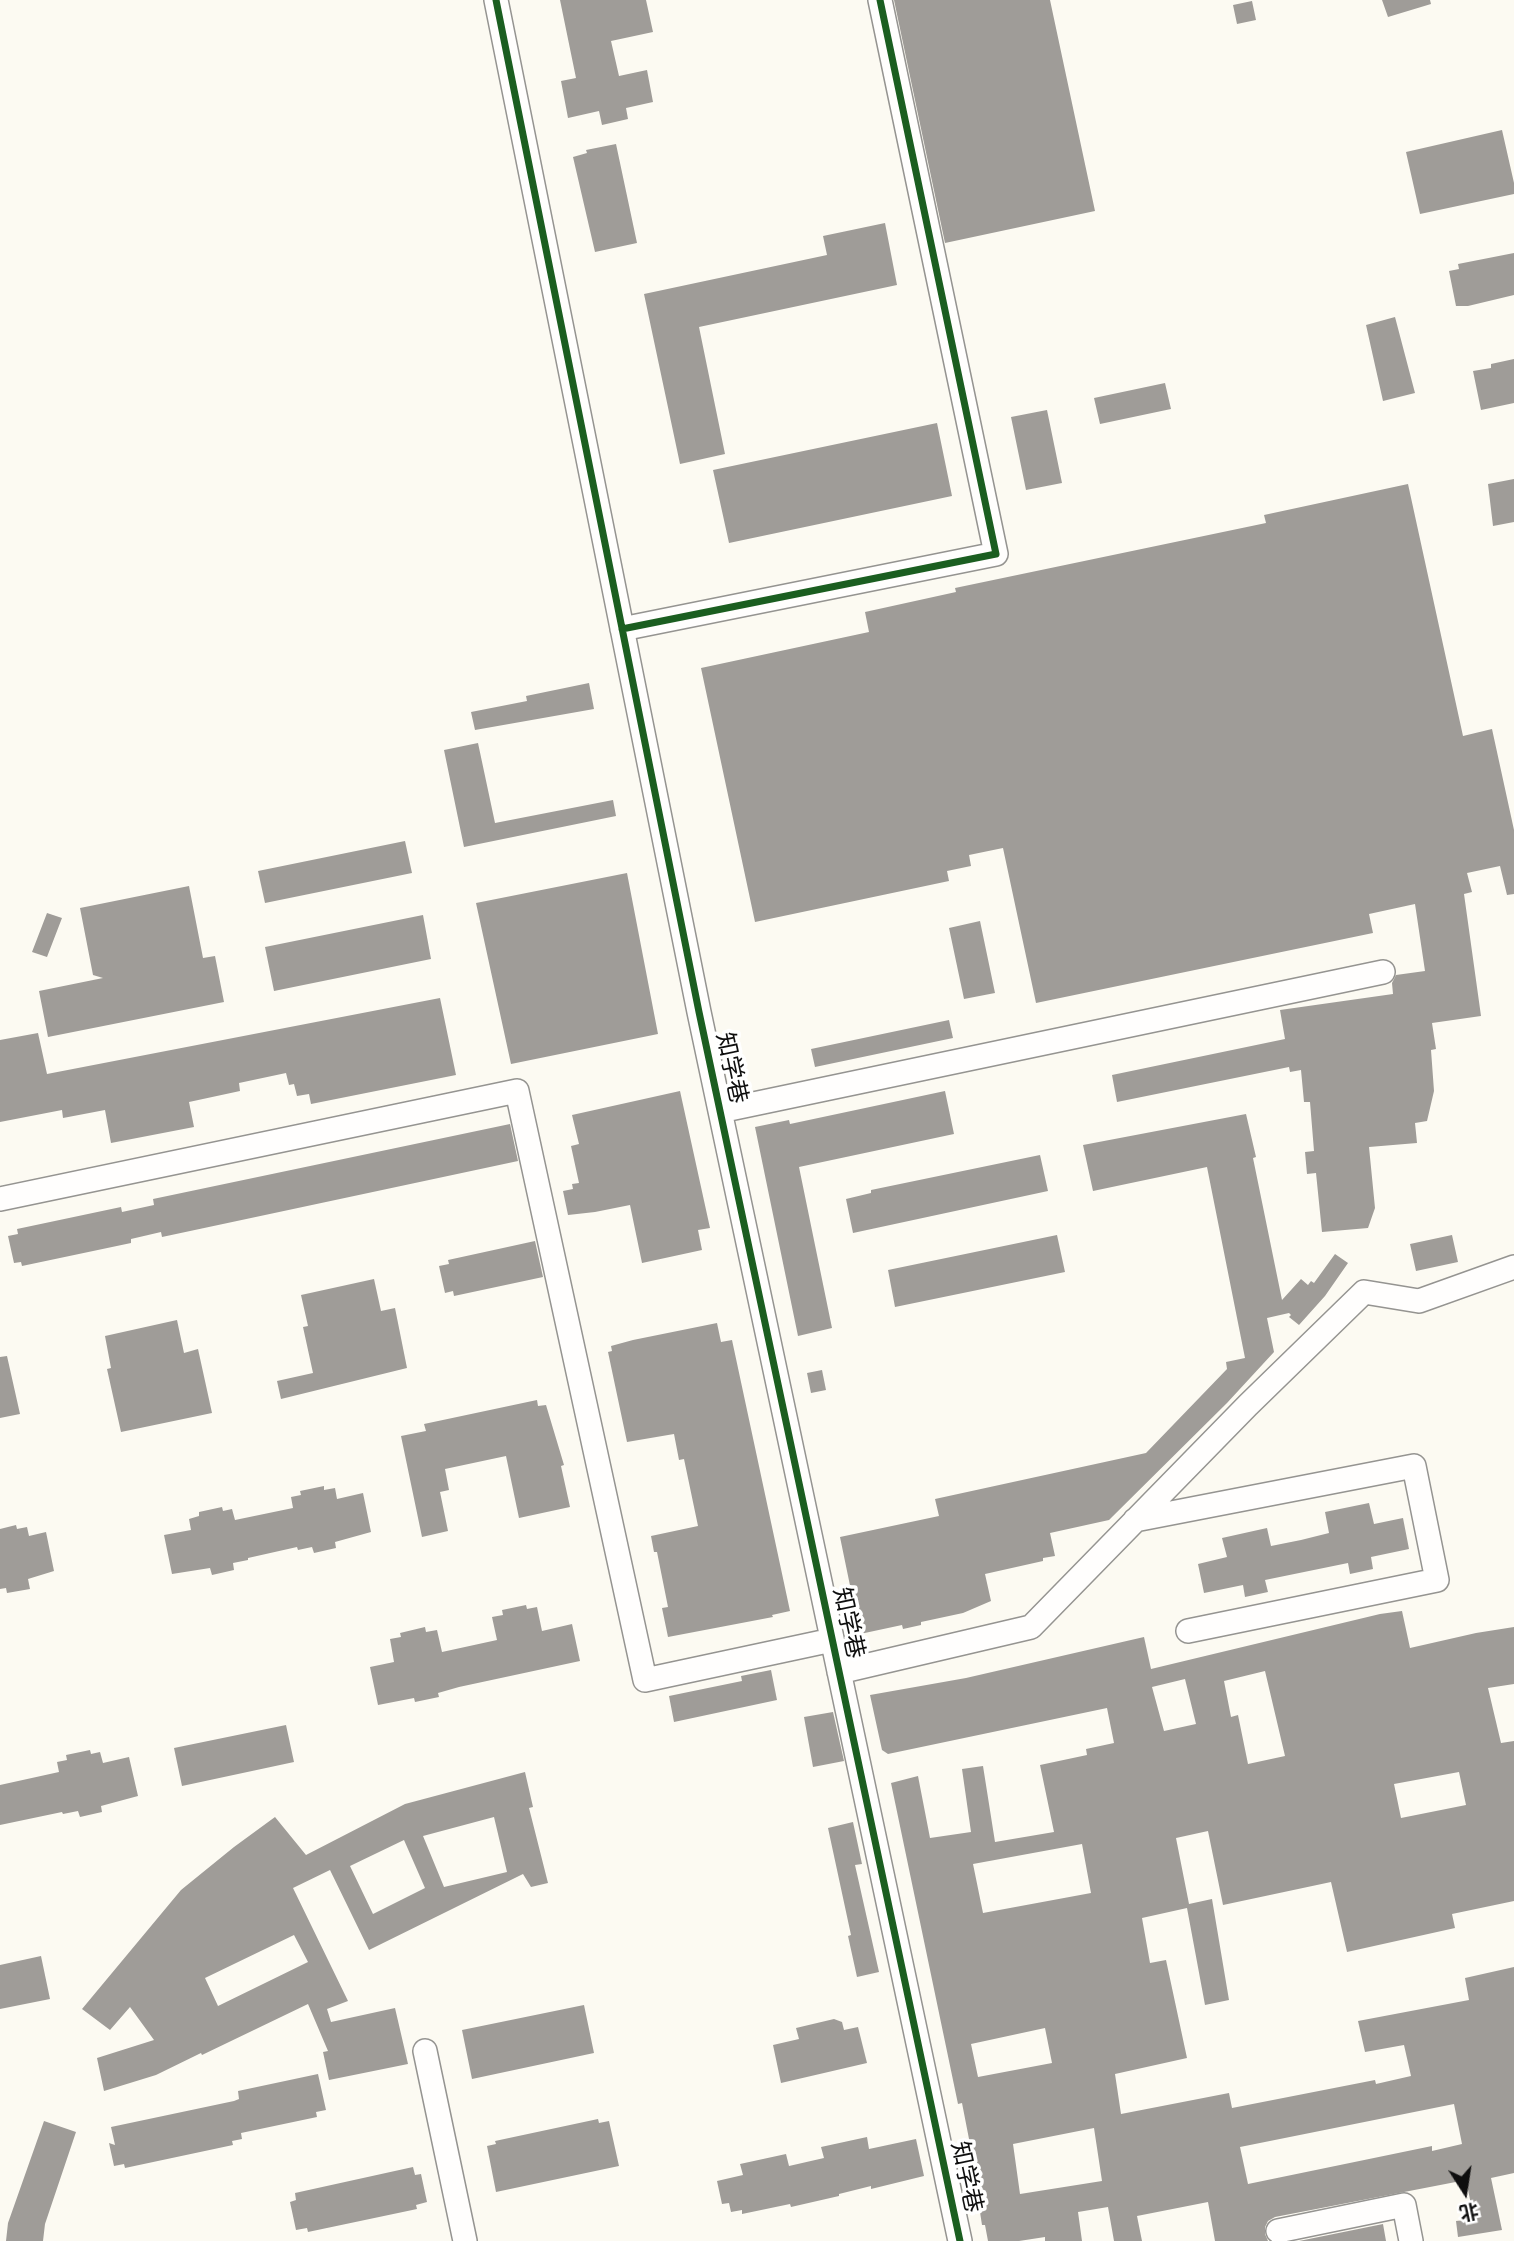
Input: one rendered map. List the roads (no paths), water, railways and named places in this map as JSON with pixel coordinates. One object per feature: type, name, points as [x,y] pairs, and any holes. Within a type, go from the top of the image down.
[{"type":"street","name":"知学巷","points":[[496,0],[699,1012],[960,2241]]},
{"type":"street","points":[[622,629],[996,554],[880,0]]},
{"type":"street","points":[[720,1111],[1383,972]]},
{"type":"street","points":[[0,1199],[517,1091],[645,1680],[832,1640]]},
{"type":"street","points":[[839,1672],[1031,1627],[1364,1292],[1419,1301],[1514,1267]]},
{"type":"street","points":[[1135,1520],[1414,1466],[1437,1580],[1188,1630]]},
{"type":"street","points":[[425,2051],[465,2241]]},
{"type":"street","points":[[1278,2231],[1404,2205],[1411,2241]]}]
